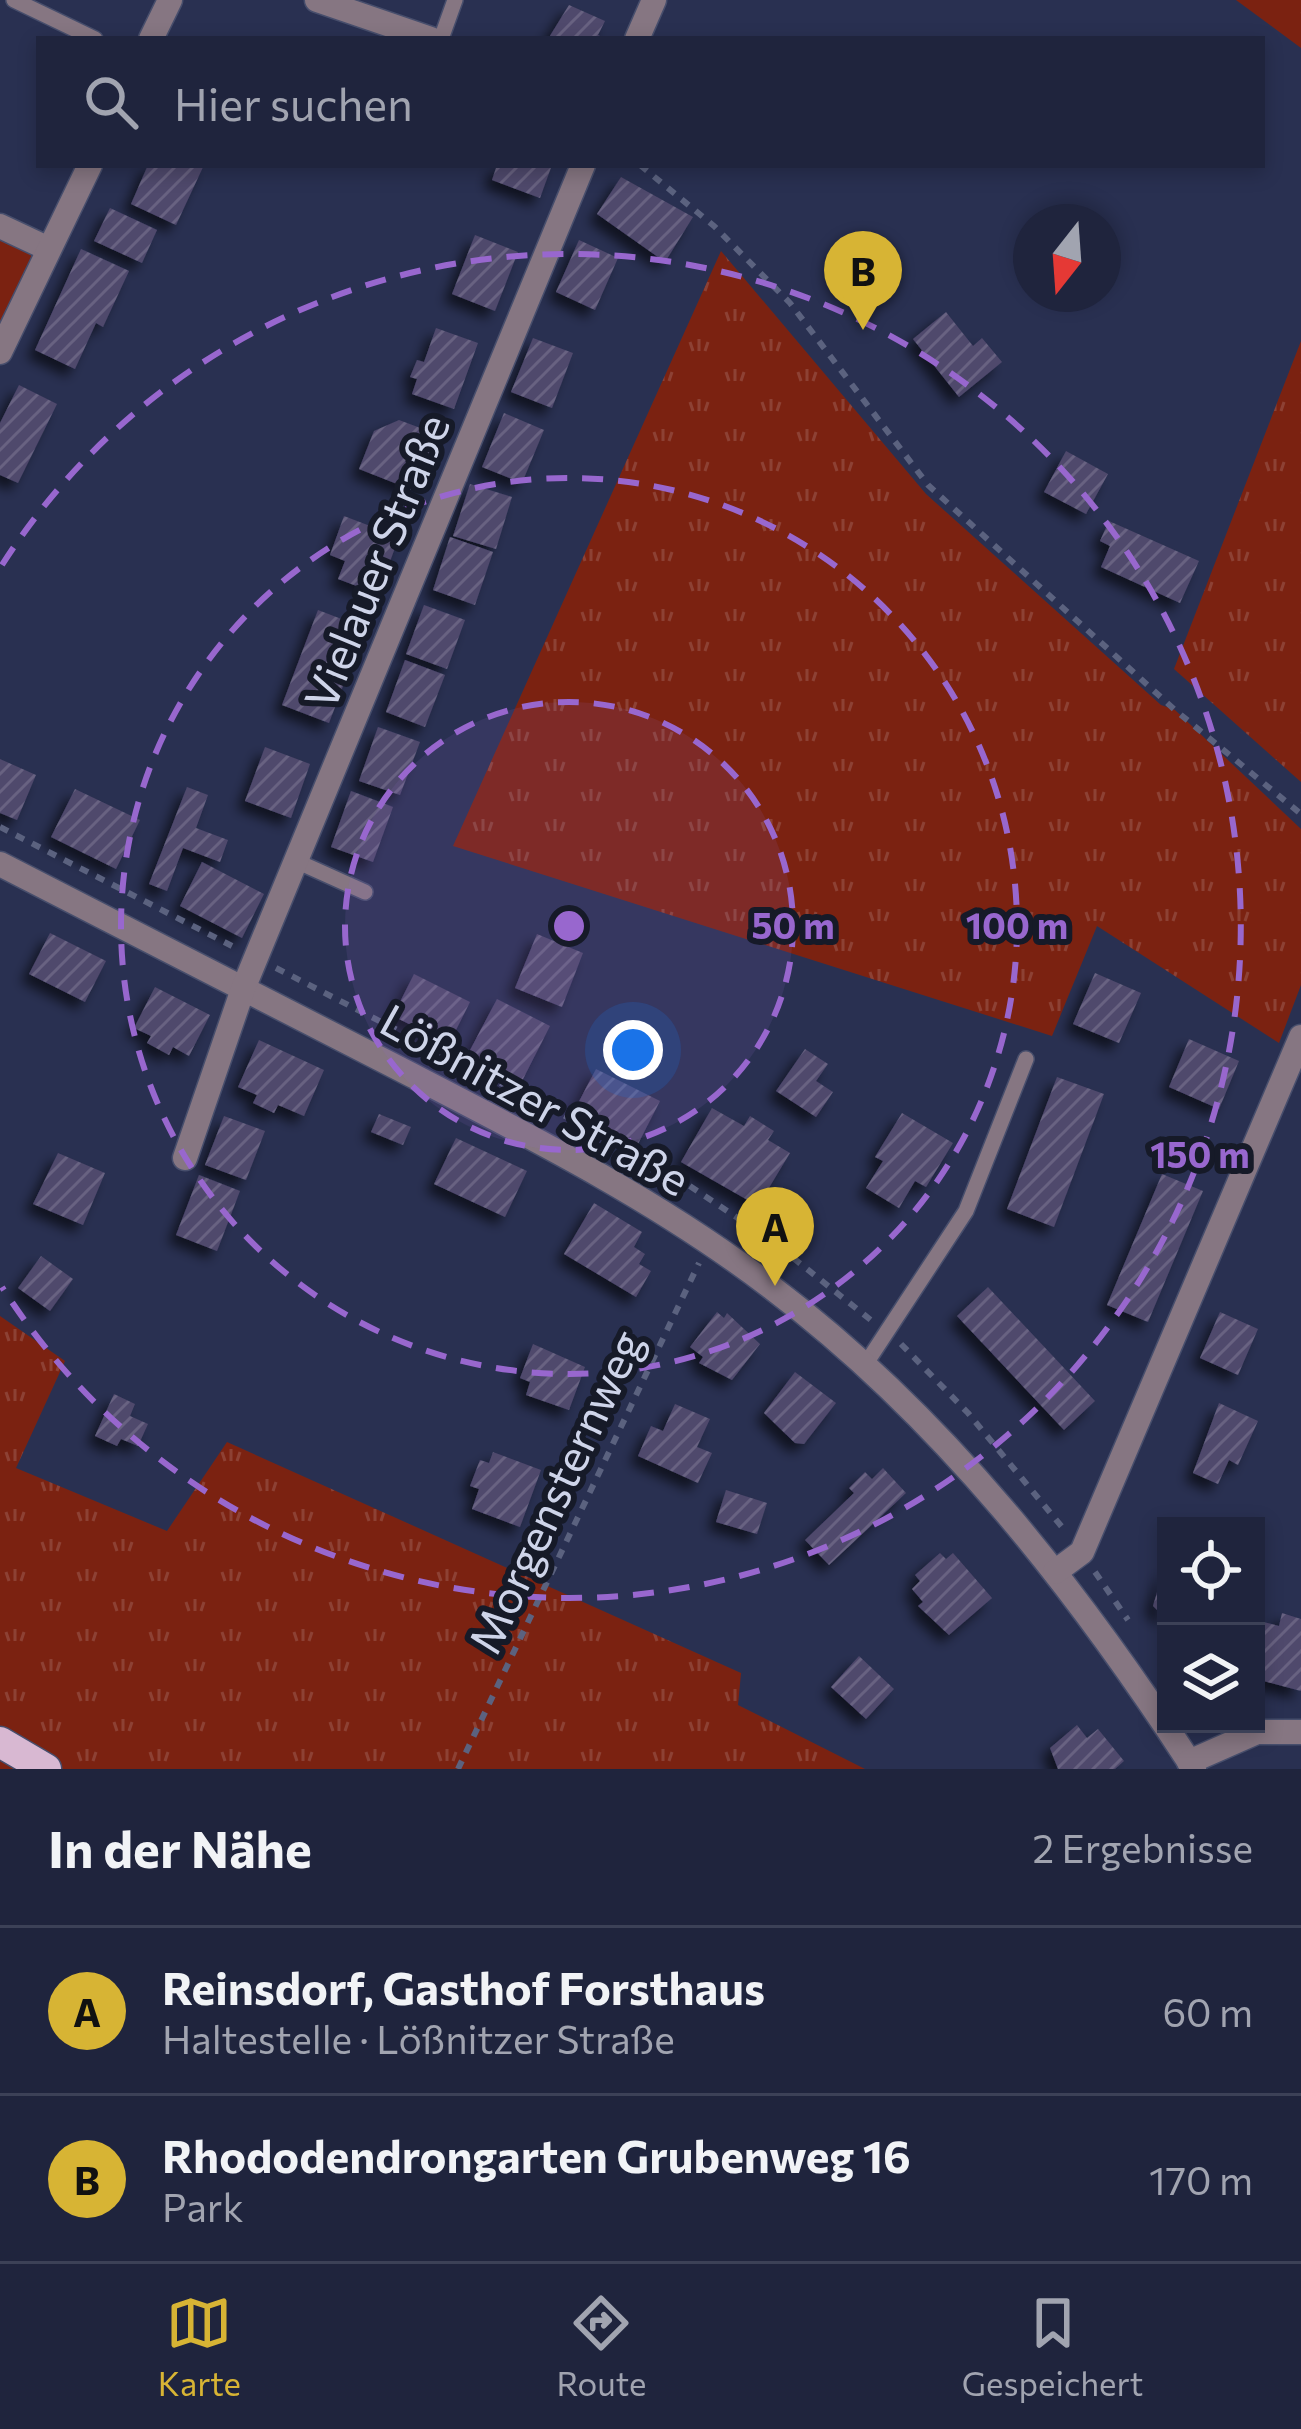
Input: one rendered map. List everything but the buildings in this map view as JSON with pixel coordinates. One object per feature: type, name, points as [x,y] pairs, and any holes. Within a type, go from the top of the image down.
[{"type":"main road","points":[[0,1742],[46,1769]]},
{"type":"street","points":[[153,36],[170,0]]},
{"type":"street","points":[[317,0],[422,36]]},
{"type":"street","points":[[638,36],[654,0]]},
{"type":"street","points":[[0,352],[89,168]]},
{"type":"street","name":"Vielauer Straße","points":[[185,1158],[244,989],[582,168]]},
{"type":"street","points":[[0,226],[49,249]]},
{"type":"street","name":"Lößnitzer Straße","points":[[0,864],[576,1163],[709,1241],[866,1365],[948,1447],[1055,1572],[1191,1766]]},
{"type":"street","points":[[1055,1572],[1082,1552],[1301,1037]]},
{"type":"street","points":[[1191,1766],[1257,1732],[1301,1732]]},
{"type":"lane","points":[[14,0],[89,36]]},
{"type":"lane","points":[[442,36],[455,0]]},
{"type":"lane","points":[[296,862],[365,892]]},
{"type":"lane","points":[[866,1365],[966,1211],[1026,1059]]},
{"type":"path","points":[[644,168],[714,226],[790,303],[928,485],[1175,710],[1301,814]]},
{"type":"path","name":"Morgensternweg","points":[[458,1769],[709,1241]]},
{"type":"green space","points":[[1236,0],[1301,0],[1301,48]]},
{"type":"green space","points":[[0,240],[30,254],[37,265],[0,341]]},
{"type":"green space","points":[[721,251],[926,494],[1161,705],[1175,710],[1301,829],[1301,985],[1279,1043],[1097,926],[1052,1036],[453,846]]},
{"type":"green space","points":[[1301,341],[1301,782],[1174,669]]},
{"type":"green space","points":[[0,1316],[65,1361],[16,1468],[167,1531],[227,1442],[741,1673],[738,1705],[865,1769],[0,1769]]},
{"type":"place","name":"Rhododendrongarten Grubenweg 16","points":[[863,330]]},
{"type":"place","name":"Reinsdorf, Gasthof Forsthaus","points":[[775,1286]]}]
